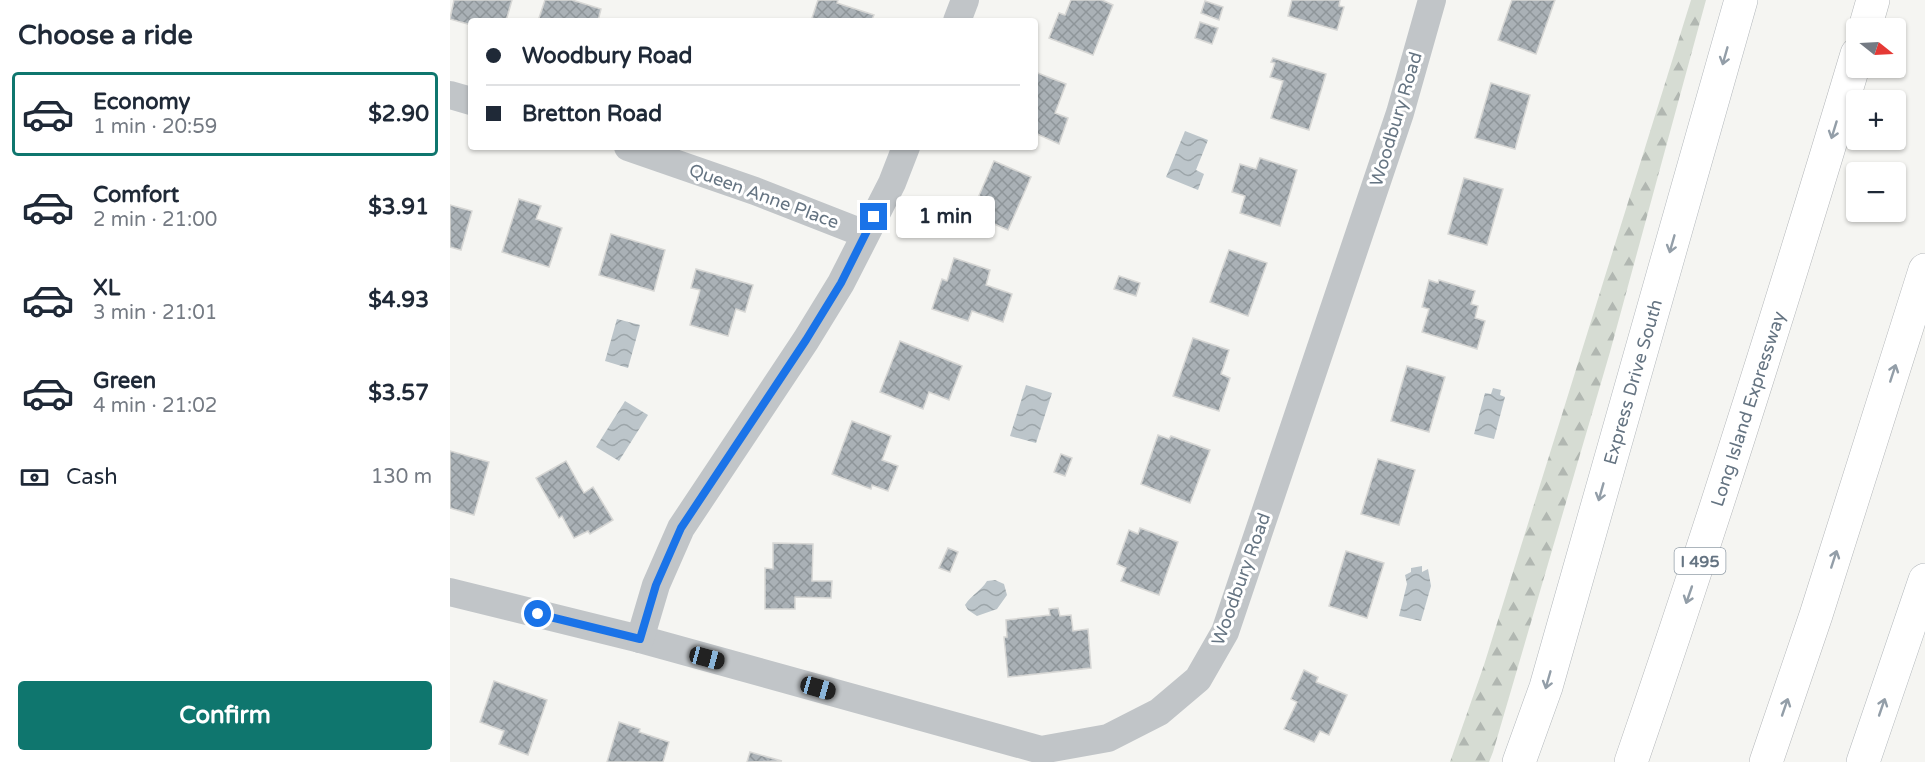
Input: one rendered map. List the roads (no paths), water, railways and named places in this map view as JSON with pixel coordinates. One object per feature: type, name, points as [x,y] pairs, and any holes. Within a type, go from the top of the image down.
[{"type":"main road","name":"Express Drive South","points":[[1519,762],[1546,687],[1741,0]]},
{"type":"main road","points":[[1867,18],[1873,0]]},
{"type":"main road","name":"Long Island Expressway","points":[[1632,762],[1695,575],[1803,236],[1850,78]]},
{"type":"main road","points":[[1766,762],[1816,615],[1925,270]]},
{"type":"main road","points":[[1863,762],[1925,580]]},
{"type":"street","points":[[958,18],[965,0]]},
{"type":"street","name":"Woodbury Road","points":[[450,592],[640,639],[1041,756],[1108,738],[1159,712],[1198,679],[1225,632],[1400,113],[1431,0]]},
{"type":"street","points":[[450,95],[468,100]]},
{"type":"street","name":"Queen Anne Place","points":[[637,150],[755,191],[866,234]]},
{"type":"street","points":[[640,639],[656,585],[681,528],[806,340],[841,283],[892,183],[905,150]]},
{"type":"water","points":[[1185,131],[1208,140],[1196,170],[1204,174],[1198,190],[1166,177]]},
{"type":"water","points":[[617,319],[640,325],[628,368],[605,361]]},
{"type":"water","points":[[1026,385],[1052,393],[1036,443],[1010,436]]},
{"type":"water","points":[[1493,388],[1501,390],[1500,395],[1505,397],[1494,439],[1474,434],[1485,393],[1491,394]]},
{"type":"water","points":[[625,401],[648,415],[619,461],[596,447]]},
{"type":"water","points":[[1422,566],[1422,572],[1428,569],[1431,586],[1421,621],[1399,616],[1407,584],[1405,575],[1411,572],[1411,568]]},
{"type":"water","points":[[995,580],[1004,584],[1007,595],[997,609],[977,616],[968,610],[965,605],[970,598],[987,581]]}]
